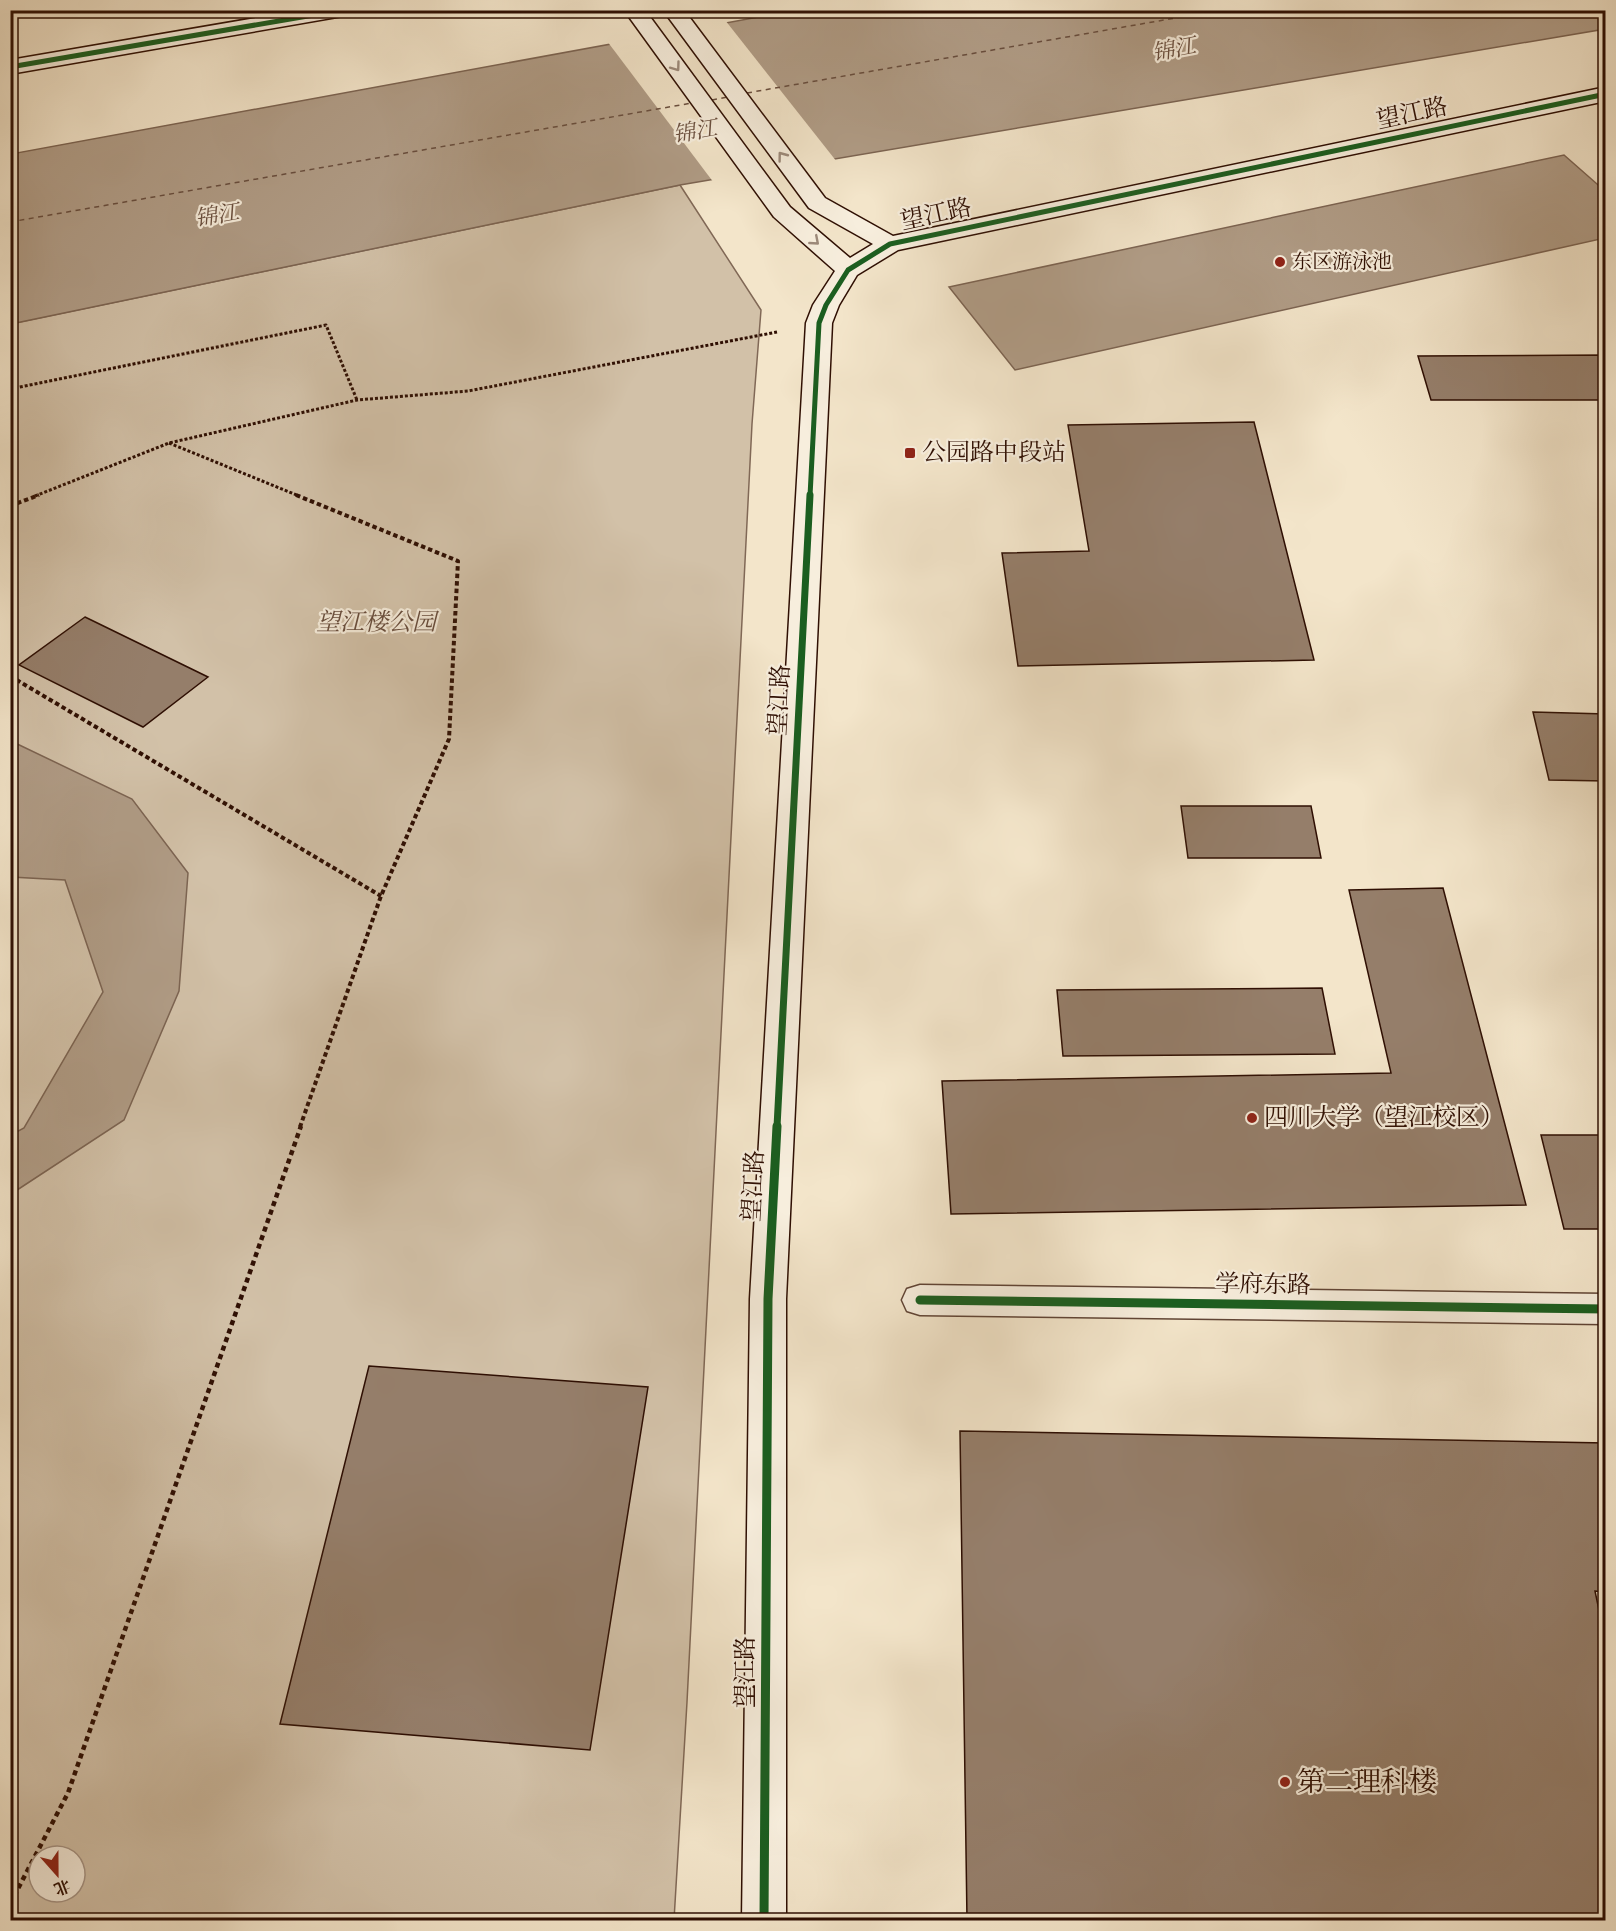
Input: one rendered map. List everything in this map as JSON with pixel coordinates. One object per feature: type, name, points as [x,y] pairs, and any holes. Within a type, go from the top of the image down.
[{"type":"street","points":[[10,67],[343,10]]},
{"type":"street","points":[[676,13],[817,204],[890,244]]},
{"type":"street","points":[[638,15],[782,212],[848,270]]},
{"type":"street","name":"望江路","points":[[764,1920],[768,1299],[819,323],[826,305],[848,270],[890,244],[1605,93]]},
{"type":"street","name":"学府东路","points":[[921,1300],[1605,1309]]},
{"type":"path","points":[[10,506],[168,443],[357,400],[468,391],[819,323]]},
{"type":"path","points":[[10,389],[326,325],[357,400]]},
{"type":"path","points":[[10,1904],[68,1793],[381,896],[449,739],[458,561],[168,443]]},
{"type":"path","points":[[10,676],[381,896]]},
{"type":"green space","name":"望江楼公园","points":[[680,185],[761,310],[752,424],[674,1920],[11,1920],[10,324]]},
{"type":"water","name":"锦江","points":[[791,11],[1605,11],[1605,29],[680,185],[11,324],[11,154]]},
{"type":"water","name":"东区游泳池","points":[[1564,155],[1605,191],[1605,238],[1015,370],[949,287]]},
{"type":"water","points":[[11,741],[132,799],[188,873],[179,991],[124,1120],[11,1194],[11,1135],[24,1128],[103,992],[65,880],[11,877]]},
{"type":"pier","points":[[725,20],[837,162],[714,183],[607,41]]},
{"type":"building","points":[[1606,355],[1606,400],[1431,400],[1418,356]]},
{"type":"building","points":[[1254,422],[1314,660],[1018,666],[1002,553],[1089,551],[1068,425]]},
{"type":"building","points":[[85,617],[208,677],[143,727],[19,665]]},
{"type":"building","points":[[1533,712],[1606,714],[1606,781],[1549,780]]},
{"type":"building","points":[[1181,806],[1311,806],[1321,858],[1188,858]]},
{"type":"building","points":[[1443,888],[1526,1205],[951,1214],[942,1081],[1391,1073],[1349,890]]},
{"type":"building","points":[[1322,988],[1335,1054],[1063,1056],[1057,990]]},
{"type":"building","points":[[1541,1135],[1606,1135],[1606,1229],[1564,1229]]},
{"type":"building","points":[[369,1366],[648,1387],[590,1750],[280,1724]]},
{"type":"building","name":"第二理科楼","points":[[960,1431],[1606,1443],[1606,1592],[1595,1591],[1606,1644],[1606,1920],[967,1920]]},
{"type":"ferry route","points":[[747,93],[1221,10]]},
{"type":"ferry route","points":[[712,100],[728,97]]},
{"type":"ferry route","points":[[10,222],[692,103]]},
{"type":"cycle path","points":[[10,67],[343,10]]},
{"type":"cycle path","points":[[764,1920],[768,1299],[819,323],[826,305],[848,270],[890,244],[1606,94]]},
{"type":"cycle path","points":[[920,1300],[1606,1309]]},
{"type":"place","name":"东区游泳池","points":[[1280,262]]},
{"type":"place","name":"公园路中段站","points":[[910,453]]},
{"type":"place","name":"四川大学（望江校区）","points":[[1252,1118]]},
{"type":"place","name":"第二理科楼","points":[[1285,1782]]}]
